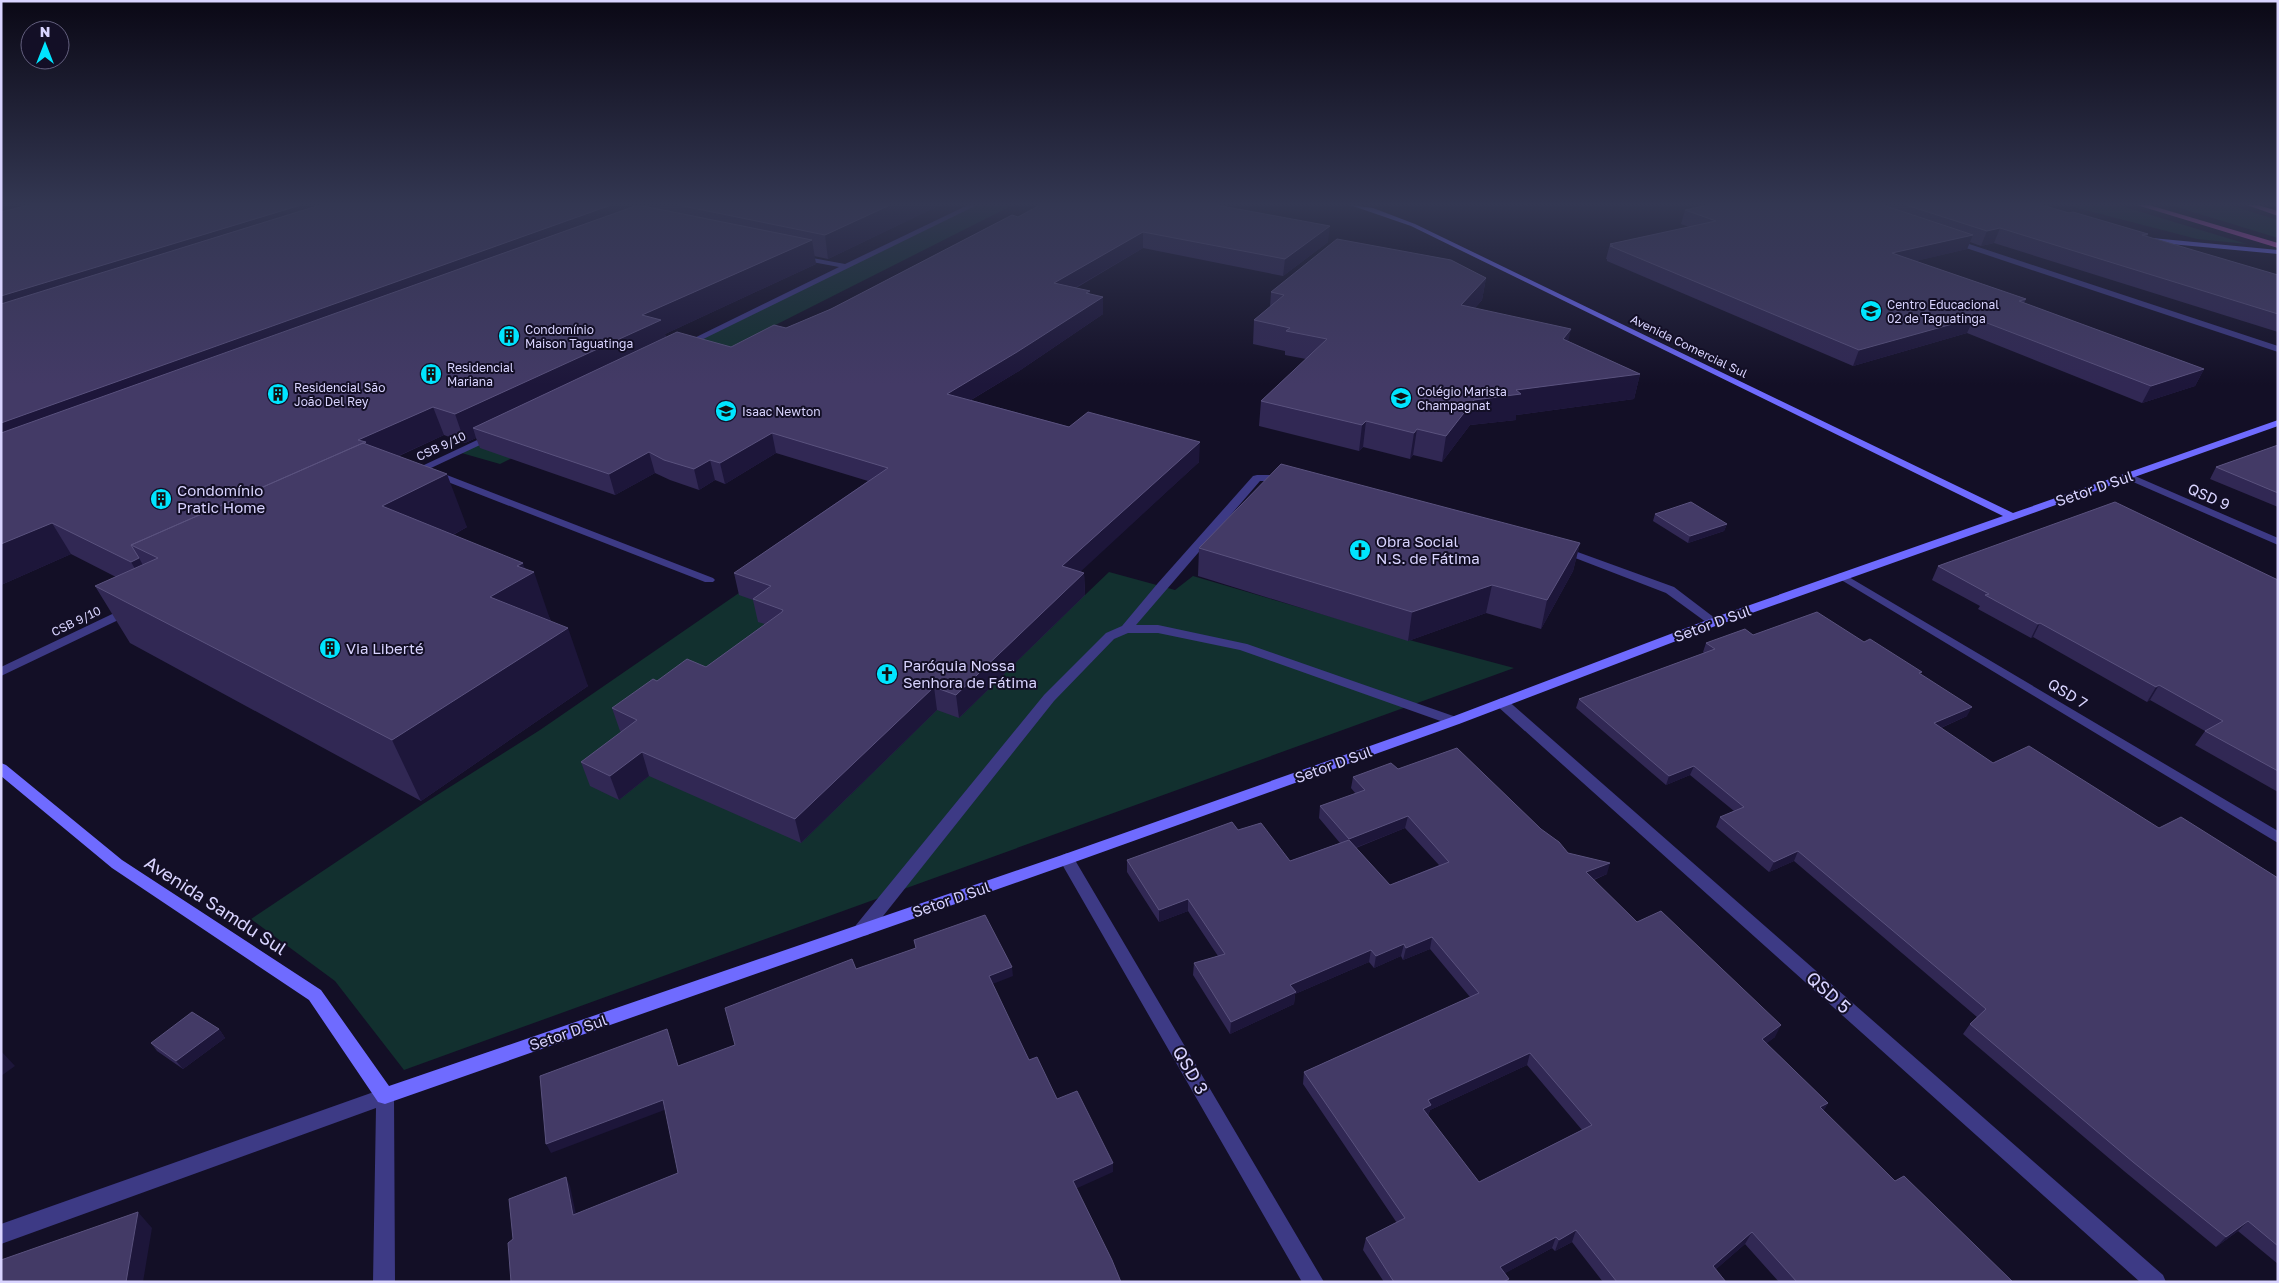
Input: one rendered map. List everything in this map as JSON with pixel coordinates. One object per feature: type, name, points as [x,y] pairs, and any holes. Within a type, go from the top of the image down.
[{"type":"main road","name":"Avenida Comercial Sul","points":[[1495,265],[2012,516]]},
{"type":"main road","name":"Setor D Sul","points":[[384,1096],[1067,859],[1454,721],[1714,622],[1842,576],[2278,424]]},
{"type":"main road","name":"Avenida Samdu Sul","points":[[1,768],[117,864],[315,995],[384,1096]]},
{"type":"street","points":[[838,265],[847,267]]},
{"type":"street","points":[[678,348],[851,265]]},
{"type":"street","points":[[2023,265],[2278,349]]},
{"type":"street","name":"CSB 9/10","points":[[404,477],[503,431]]},
{"type":"street","points":[[422,469],[708,580]]},
{"type":"street","name":"QSD 9","points":[[2128,476],[2278,542]]},
{"type":"street","points":[[1126,630],[1162,585],[1257,478],[1290,478],[1299,480]]},
{"type":"street","points":[[1549,545],[1670,590],[1714,622]]},
{"type":"street","name":"QSD 7","points":[[1842,576],[2278,838]]},
{"type":"street","name":"CSB 9/10","points":[[1,672],[135,607]]},
{"type":"street","points":[[862,930],[1049,698],[1110,636],[1126,630],[1140,628],[1158,629],[1243,647],[1454,721]]},
{"type":"street","name":"QSD 5","points":[[1501,702],[2156,1282]]},
{"type":"street","name":"QSD 3","points":[[1067,859],[1314,1282]]},
{"type":"street","points":[[1,1234],[384,1096],[384,1282]]},
{"type":"green space","points":[[849,265],[894,265],[500,464],[458,452]]},
{"type":"green space","points":[[848,518],[1085,595],[1109,572],[1175,590],[1193,576],[1413,641],[1514,668],[404,1070],[335,981],[251,919],[423,804],[540,730]]},
{"type":"building","points":[[1,265],[104,265],[1,296]]},
{"type":"building","points":[[127,265],[443,265],[1,423],[1,304]]},
{"type":"building","points":[[471,265],[756,265],[642,315],[661,320],[455,414],[433,407],[358,440],[365,443],[131,545],[139,558],[131,562],[52,523],[1,544],[1,433]]},
{"type":"building","points":[[916,265],[1086,265],[1054,283],[1090,291],[1086,293],[1103,297],[947,394],[1069,427],[1088,412],[1200,442],[1062,566],[1084,573],[956,695],[934,687],[795,819],[642,752],[610,776],[581,762],[637,720],[612,708],[653,679],[657,681],[687,659],[706,667],[782,612],[783,610],[753,599],[771,586],[734,573],[888,468],[772,433],[720,463],[710,460],[694,469],[664,460],[649,452],[609,474],[473,428],[677,332],[731,347],[774,325],[786,328],[831,309]]},
{"type":"building","points":[[1305,265],[1460,265],[1486,278],[1461,305],[1571,329],[1563,339],[1640,374],[1516,390],[1521,394],[1474,400],[1446,436],[1417,429],[1414,433],[1366,421],[1362,425],[1261,401],[1327,339],[1286,331],[1290,328],[1254,320],[1284,295],[1271,292]]},
{"type":"building","points":[[1655,265],[1927,265],[2026,299],[2019,301],[2204,369],[2151,386],[1974,318],[1859,350]]},
{"type":"building","points":[[2119,265],[2244,265],[2278,275],[2278,314]]},
{"type":"building","points":[[363,443],[447,474],[382,506],[523,563],[517,566],[534,572],[490,597],[568,628],[392,740],[95,586],[158,558],[131,545]]},
{"type":"building","points":[[2278,445],[2278,493],[2216,467]]},
{"type":"building","name":"Obra Social N.S. de Fátima","points":[[1281,464],[1580,543],[1547,600],[1492,585],[1412,612],[1199,548]]},
{"type":"building","points":[[1691,502],[1727,524],[1690,536],[1655,514]]},
{"type":"building","points":[[2115,502],[2278,580],[2278,771],[2205,731],[2223,721],[2159,685],[2156,687],[2040,623],[2038,624],[1985,595],[1989,594],[1938,566]]},
{"type":"building","points":[[1817,612],[1864,642],[1870,639],[1972,707],[1934,723],[1993,763],[2029,746],[2159,828],[2181,817],[2278,878],[2278,1246],[2248,1221],[2226,1237],[2133,1162],[1970,1024],[1986,1009],[1798,851],[1774,862],[1720,817],[1744,807],[1694,766],[1669,776],[1579,699],[1715,649],[1706,643],[1745,629],[1753,635]]},
{"type":"building","points":[[1457,748],[1541,829],[1559,842],[1568,853],[1610,863],[1586,872],[1637,922],[1661,911],[1781,1025],[1762,1039],[1828,1103],[1820,1107],[1895,1181],[1904,1176],[2013,1282],[1797,1282],[1752,1232],[1713,1266],[1726,1282],[1617,1282],[1576,1230],[1559,1240],[1556,1237],[1500,1267],[1509,1279],[1503,1282],[1394,1282],[1366,1238],[1405,1218],[1304,1072],[1479,993],[1432,937],[1406,948],[1404,944],[1376,956],[1371,950],[1290,985],[1296,992],[1231,1022],[1194,963],[1225,954],[1188,899],[1159,910],[1127,860],[1232,822],[1238,830],[1261,823],[1290,861],[1349,840],[1390,885],[1449,862],[1408,816],[1349,839],[1320,806],[1365,790],[1353,777],[1391,763],[1398,769]],"holes":[[[1530,1053],[1592,1125],[1479,1182],[1423,1109],[1431,1105],[1428,1100]]]},
{"type":"building","points":[[985,915],[1012,967],[989,976],[1029,1060],[1037,1057],[1057,1099],[1077,1091],[1113,1163],[1073,1181],[1121,1282],[511,1282],[508,1243],[513,1239],[509,1199],[566,1177],[573,1215],[678,1173],[663,1100],[546,1144],[540,1076],[667,1029],[678,1066],[735,1045],[725,1008],[852,959],[856,969],[916,948],[914,940]]},
{"type":"building","points":[[192,1012],[219,1029],[176,1061],[151,1043]]},
{"type":"building","points":[[138,1212],[126,1282],[1,1282],[1,1260]]},
{"type":"place","name":"Centro Educacional 02 de Taguatinga","points":[[1871,311]]},
{"type":"place","name":"Condomínio Maison Taguatinga","points":[[509,336]]},
{"type":"place","name":"Residencial Mariana","points":[[431,374]]},
{"type":"place","name":"Residencial São João Del Rey","points":[[278,394]]},
{"type":"place","name":"Colégio Marista Champagnat","points":[[1401,398]]},
{"type":"place","name":"Isaac Newton","points":[[726,411]]},
{"type":"place","name":"Condomínio Pratic Home","points":[[161,499]]},
{"type":"place","name":"Obra Social N.S. de Fátima","points":[[1360,550]]},
{"type":"place","name":"Via Liberté","points":[[330,648]]},
{"type":"place","name":"Paróquia Nossa Senhora de Fátima","points":[[887,674]]}]
